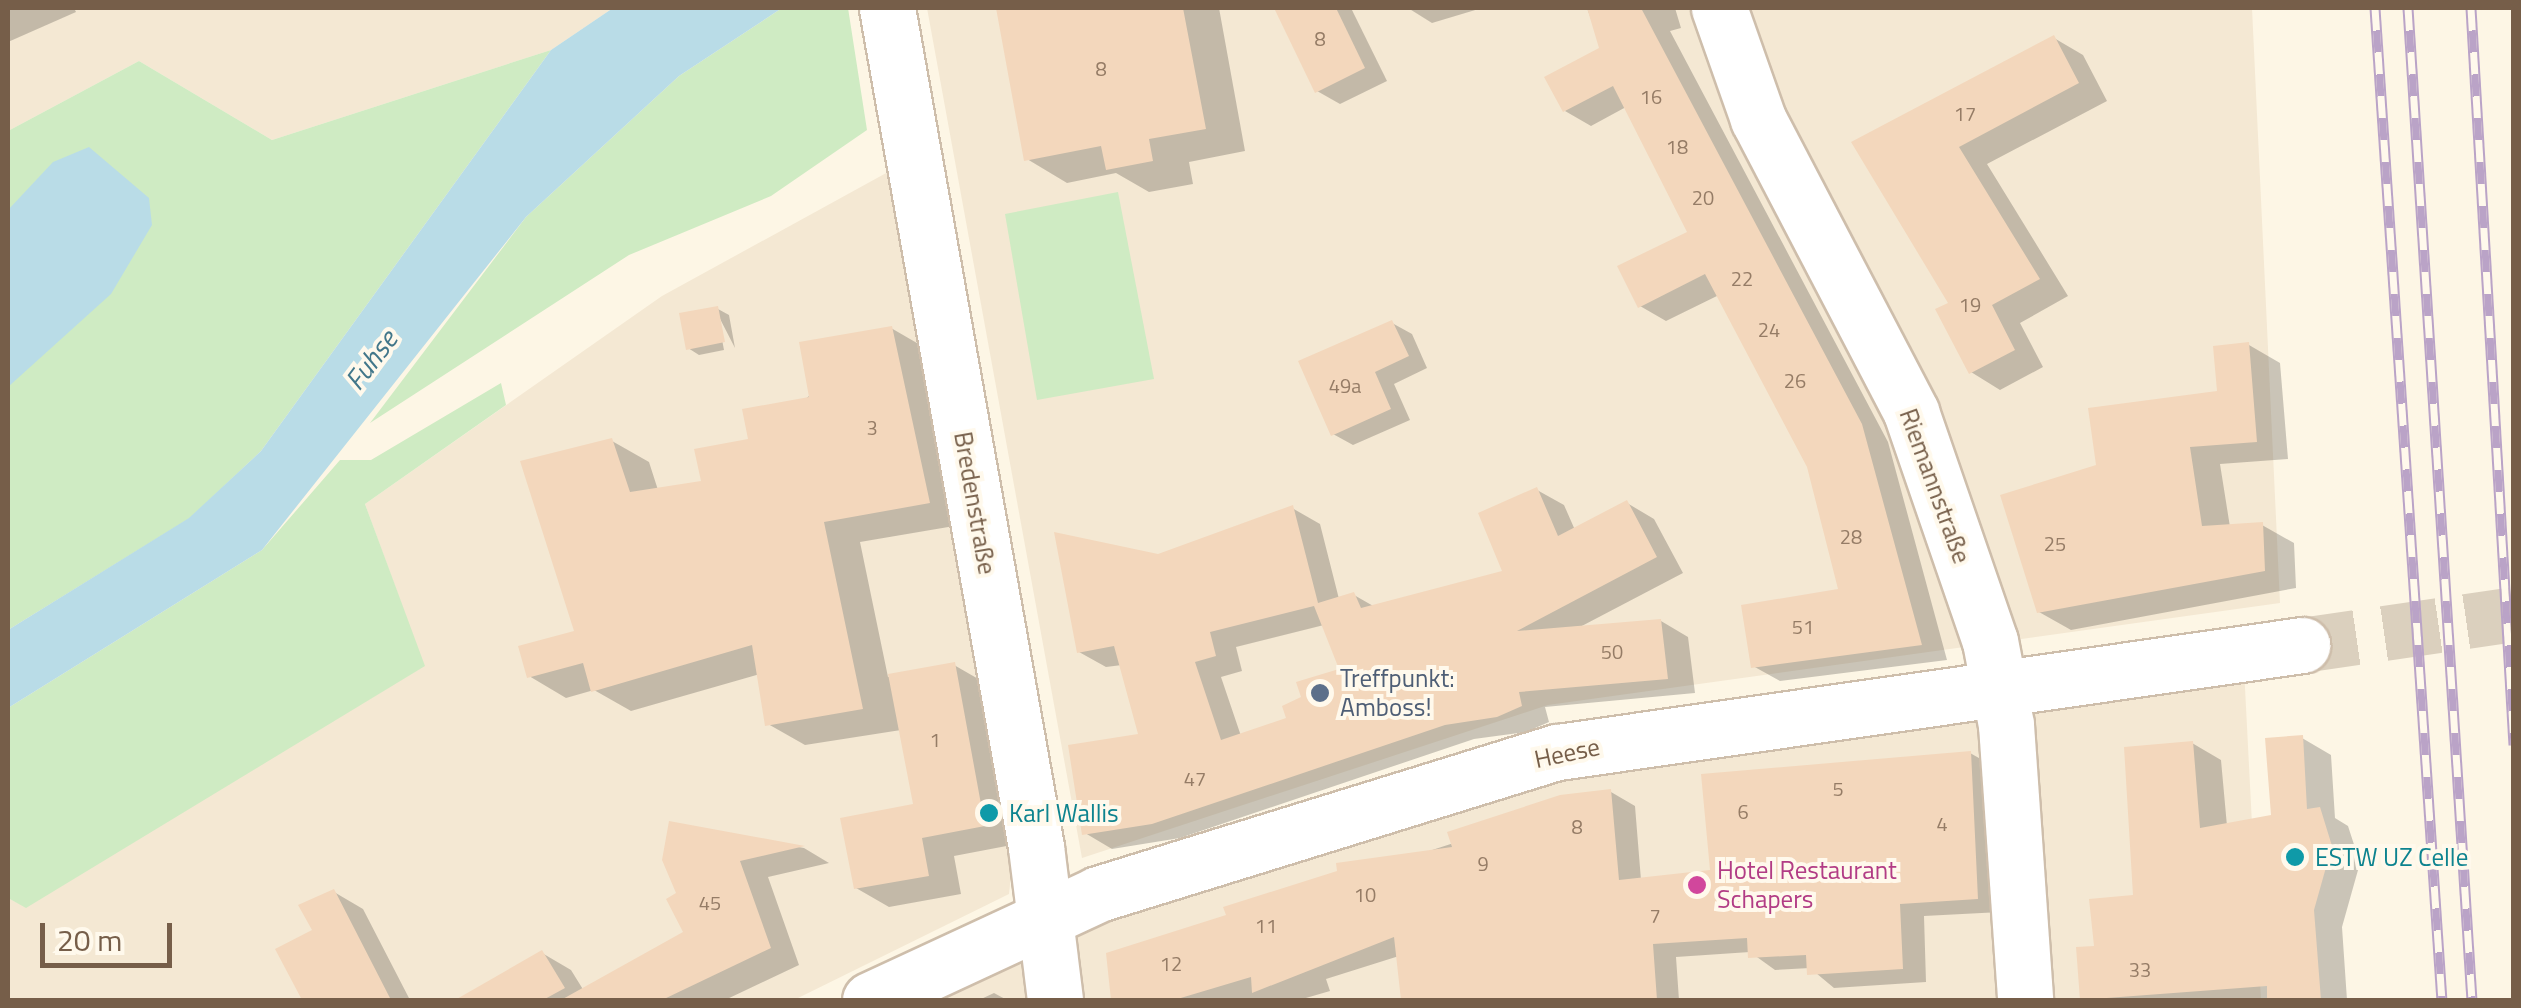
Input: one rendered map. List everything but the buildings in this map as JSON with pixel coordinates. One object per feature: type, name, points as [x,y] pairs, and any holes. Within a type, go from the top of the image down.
[{"type":"street","name":"Bredenstraße","points":[[887,8],[1055,1000]]},
{"type":"street","name":"Riemannstraße","points":[[1719,8],[1758,119],[1911,412],[1998,687],[2025,1000]]},
{"type":"street","name":"Heese","points":[[870,1000],[1044,918],[1558,752],[2302,645]]},
{"type":"shaded area","points":[[8,8],[613,8],[551,50],[272,140],[139,61],[8,131]]},
{"type":"shaded area","points":[[927,8],[2252,8],[2280,603],[1548,705],[1082,858]]},
{"type":"shaded area","points":[[888,172],[1012,866],[1009,894],[794,1000],[8,1000],[8,898],[26,907],[424,666],[365,504],[662,296]]},
{"type":"shaded area","points":[[2244,668],[2261,1000],[924,1000],[1102,919],[1556,770]]},
{"type":"green space","points":[[782,8],[848,8],[867,130],[771,196],[629,255],[370,423],[526,217],[679,76]]},
{"type":"green space","points":[[551,50],[261,451],[190,518],[8,630],[8,131],[139,61],[272,140]]},
{"type":"green space","points":[[1118,192],[1154,379],[1037,400],[1005,214]]},
{"type":"green space","points":[[501,383],[506,405],[365,504],[425,666],[26,908],[8,898],[8,708],[262,550],[340,460],[371,460]]},
{"type":"water","name":"Fuhse","points":[[613,8],[782,8],[679,76],[526,217],[262,550],[8,708],[8,630],[189,518],[261,451],[551,50]]},
{"type":"water","points":[[89,147],[149,198],[152,225],[111,294],[8,387],[8,210],[53,162]]},
{"type":"tunnel","points":[[2302,645],[2514,614]]},
{"type":"railway","points":[[2375,8],[2442,1000]]},
{"type":"railway","points":[[2408,8],[2472,1000]]},
{"type":"railway","points":[[2471,8],[2514,745]]},
{"type":"place","name":"Treffpunkt: Amboss!","points":[[1320,693]]},
{"type":"place","name":"Karl Wallis","points":[[989,813]]},
{"type":"place","name":"ESTW UZ Celle","points":[[2295,857]]},
{"type":"place","name":"Hotel Restaurant Schapers","points":[[1697,885]]}]
